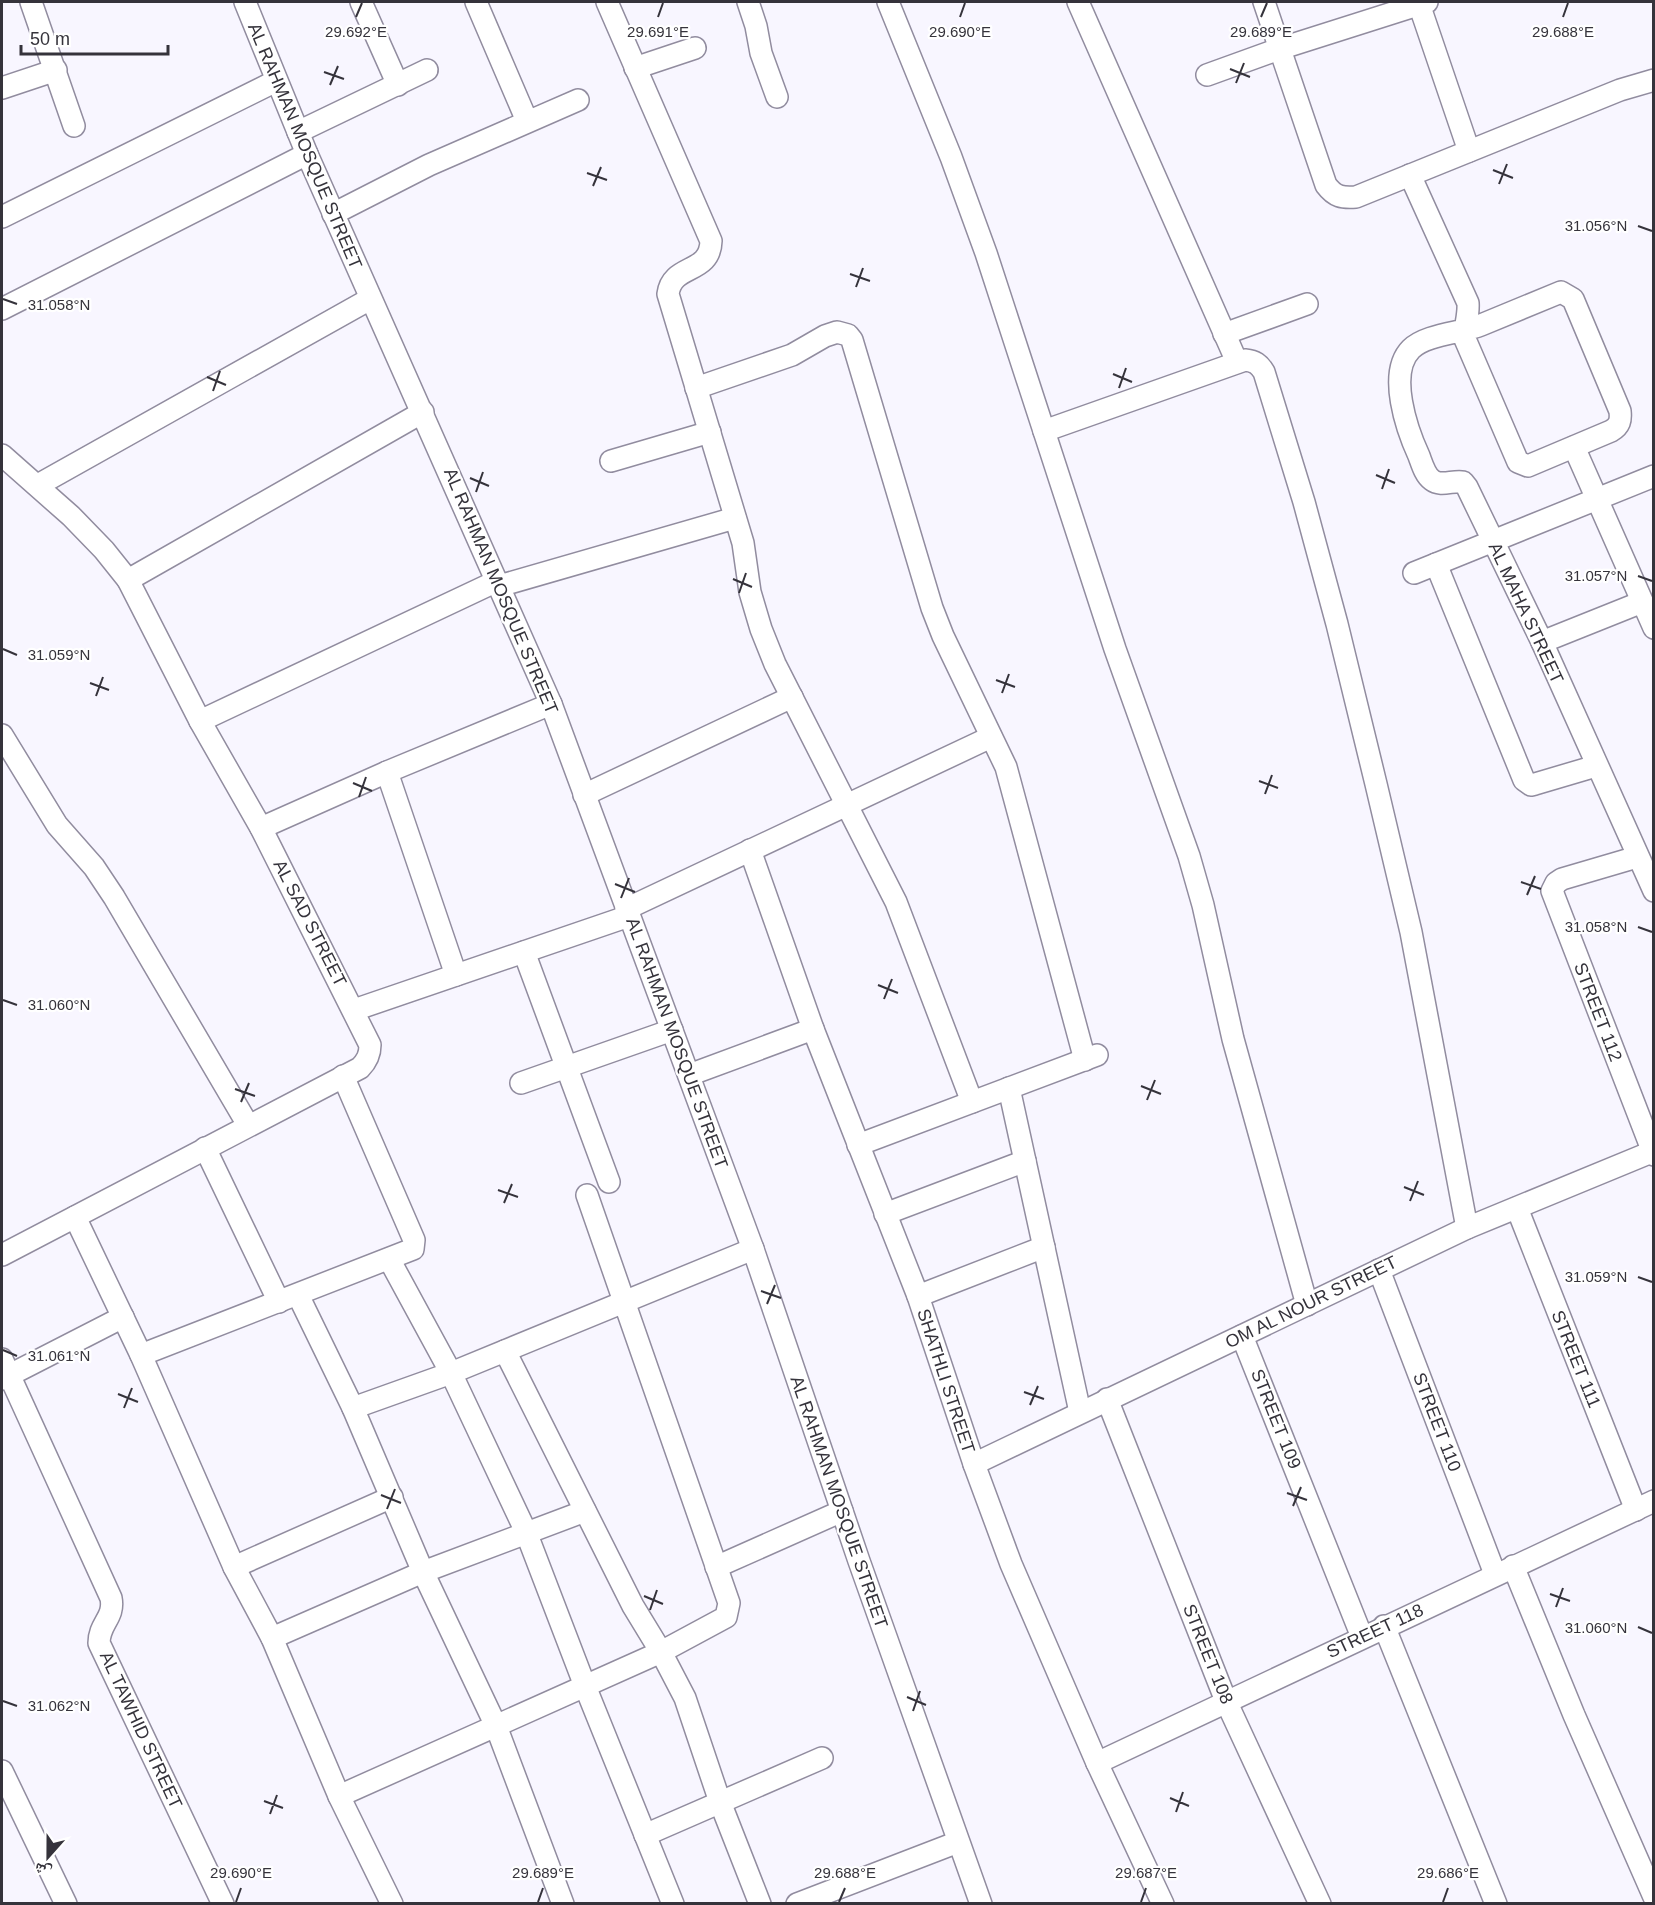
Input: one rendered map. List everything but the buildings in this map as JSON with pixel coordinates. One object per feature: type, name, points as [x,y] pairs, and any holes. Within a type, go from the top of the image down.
[{"type":"street","points":[[31,2],[75,126]]},
{"type":"street","name":"AL RAHMAN MOSQUE STREET","points":[[245,2],[276,81],[370,299],[423,412],[551,704],[753,1249],[842,1511],[981,1904]]},
{"type":"street","points":[[361,2],[398,85]]},
{"type":"street","points":[[476,2],[527,121]]},
{"type":"street","points":[[607,2],[711,242],[711,250],[707,258],[701,264],[678,275],[673,280],[668,294],[743,543],[750,592],[760,629],[896,902],[972,1102]]},
{"type":"street","points":[[748,2],[759,35],[761,53],[777,97]]},
{"type":"street","points":[[888,2],[951,157],[986,253],[1115,649],[1171,803],[1203,905],[1233,1040],[1307,1305]]},
{"type":"street","points":[[1078,2],[1237,362]]},
{"type":"street","points":[[1264,2],[1326,185],[1333,194],[1343,198],[1356,196],[1620,90],[1653,80]]},
{"type":"street","points":[[1207,75],[1279,49],[1423,3],[1469,151]]},
{"type":"street","points":[[635,69],[695,48]]},
{"type":"street","points":[[2,88],[56,70]]},
{"type":"street","points":[[298,132],[427,70]]},
{"type":"street","points":[[2,217],[276,81]]},
{"type":"street","points":[[333,214],[429,165],[578,100]]},
{"type":"street","points":[[2,309],[307,154]]},
{"type":"street","points":[[1410,175],[1468,303],[1464,330],[1467,348],[1518,462],[1528,466],[1618,427],[1621,419],[1620,411],[1573,299],[1561,292],[1464,330]]},
{"type":"street","points":[[38,485],[370,299]]},
{"type":"street","points":[[1224,334],[1307,304]]},
{"type":"street","name":"AL MAHA STREET","points":[[1464,330],[1438,336],[1412,349],[1405,360],[1401,369],[1401,396],[1409,433],[1427,474],[1433,481],[1441,484],[1456,480],[1463,482],[1542,642],[1653,891]]},
{"type":"street","points":[[696,388],[792,355],[825,336],[837,332],[848,335],[852,340],[936,617],[1006,767],[1091,1057],[858,1145]]},
{"type":"street","points":[[1044,431],[1237,362],[1253,361],[1260,365],[1264,372],[1304,502],[1337,624],[1411,932],[1467,1228]]},
{"type":"street","points":[[128,580],[423,412]]},
{"type":"street","points":[[611,461],[710,432]]},
{"type":"street","points":[[1574,447],[1653,628]]},
{"type":"street","name":"AL SAD STREET","points":[[2,455],[71,516],[104,550],[128,580],[200,721],[261,828],[368,1037],[370,1045],[370,1054],[360,1068],[2,1255]]},
{"type":"street","points":[[1414,573],[1653,476]]},
{"type":"street","points":[[200,721],[498,584],[735,518]]},
{"type":"street","points":[[1436,564],[1524,780],[1535,784],[1596,766]]},
{"type":"street","points":[[1542,642],[1642,603]]},
{"type":"street","points":[[584,795],[792,697]]},
{"type":"street","points":[[261,828],[387,772],[551,704]]},
{"type":"street","points":[[2,735],[57,825],[94,867],[114,897],[248,1125]]},
{"type":"street","points":[[354,1010],[524,952],[628,912],[750,850],[991,737]]},
{"type":"street","points":[[387,772],[456,975]]},
{"type":"street","name":"SHATHLI STREET","points":[[750,850],[813,1029],[918,1296],[974,1464],[1011,1564],[1097,1763],[1162,1904]]},
{"type":"street","name":"STREET 112","points":[[1637,857],[1562,879],[1556,882],[1552,891],[1653,1153]]},
{"type":"street","points":[[524,952],[609,1182]]},
{"type":"street","points":[[688,1075],[813,1029]]},
{"type":"street","points":[[521,1083],[672,1030]]},
{"type":"street","points":[[141,1355],[410,1251],[414,1240],[343,1076]]},
{"type":"street","points":[[1009,1088],[1080,1413]]},
{"type":"street","points":[[206,1148],[352,1408],[423,1572],[496,1726],[563,1904]]},
{"type":"street","name":"OM AL NOUR STREET","points":[[974,1464],[1467,1228],[1653,1153]]},
{"type":"street","points":[[885,1214],[1025,1161]]},
{"type":"street","points":[[339,1796],[661,1652],[726,1617],[729,1610],[729,1603],[587,1196]]},
{"type":"street","name":"STREET 111","points":[[1517,1208],[1645,1505]]},
{"type":"street","points":[[75,1217],[141,1355],[234,1567],[272,1638],[339,1796],[392,1904]]},
{"type":"street","points":[[918,1296],[1044,1247]]},
{"type":"street","points":[[352,1408],[452,1373],[753,1249]]},
{"type":"street","points":[[389,1259],[452,1373],[526,1532],[673,1904]]},
{"type":"street","name":"STREET 110","points":[[1379,1270],[1504,1570],[1574,1715],[1653,1897]]},
{"type":"street","points":[[4,1371],[123,1317]]},
{"type":"street","name":"STREET 109","points":[[1242,1336],[1362,1637]]},
{"type":"street","points":[[505,1351],[642,1623],[661,1652],[690,1709],[699,1744],[760,1904]]},
{"type":"street","name":"AL TAWHID STREET","points":[[4,1371],[111,1598],[113,1607],[111,1615],[101,1628],[99,1643],[223,1904]]},
{"type":"street","name":"STREET 108","points":[[1107,1399],[1226,1701],[1320,1904]]},
{"type":"street","points":[[234,1567],[392,1497]]},
{"type":"street","name":"STREET 118","points":[[1097,1763],[1645,1505]]},
{"type":"street","points":[[272,1638],[423,1572],[585,1511]]},
{"type":"street","points":[[716,1567],[842,1511]]},
{"type":"street","points":[[1384,1626],[1496,1904]]},
{"type":"street","points":[[645,1835],[822,1758]]},
{"type":"street","points":[[2,1771],[66,1904]]},
{"type":"street","points":[[797,1904],[958,1842]]}]
